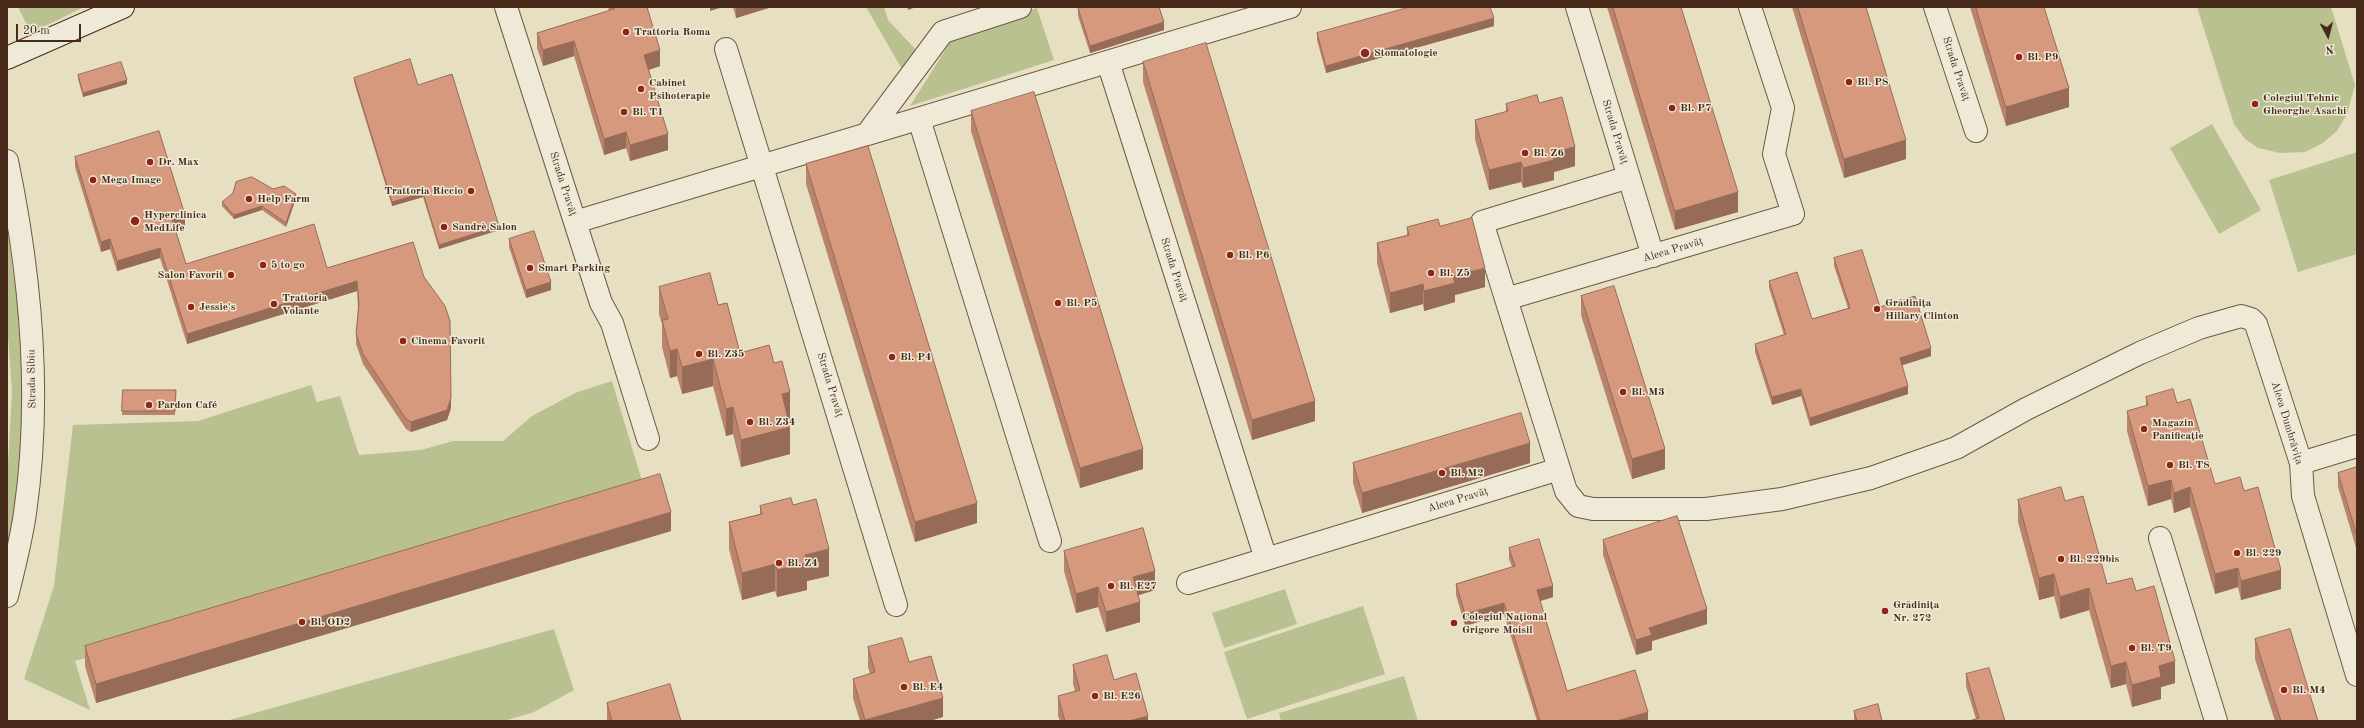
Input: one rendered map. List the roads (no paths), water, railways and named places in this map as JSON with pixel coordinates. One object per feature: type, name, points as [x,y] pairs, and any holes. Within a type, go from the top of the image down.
[{"type":"street","points":[[7,58],[123,7]]},
{"type":"street","name":"Strada Pravăț","points":[[506,7],[575,222],[1290,7]]},
{"type":"street","points":[[867,134],[943,32],[1020,7]]},
{"type":"street","name":"Strada Pravăț","points":[[1577,7],[1653,256]]},
{"type":"street","name":"Aleea Pravăț","points":[[1506,299],[1793,214],[1774,154],[1783,108],[1750,7]]},
{"type":"street","name":"Strada Pravăț","points":[[1935,7],[1976,131]]},
{"type":"street","name":"Strada Pravăț","points":[[726,48],[896,606]]},
{"type":"street","name":"Strada Pravăț","points":[[1108,62],[1266,559]]},
{"type":"street","points":[[919,118],[1050,541]]},
{"type":"street","name":"Strada Sibiu","points":[[7,161],[25,266],[32,382],[31,460],[25,514],[7,596]]},
{"type":"street","points":[[1559,469],[1482,222],[1629,177]]},
{"type":"street","points":[[575,222],[601,303],[612,323],[648,439]]},
{"type":"street","name":"Aleea Dumbrăvița","points":[[1559,469],[1566,491],[1571,500],[1578,506],[1593,509],[1688,510],[1782,498],[1871,478],[1956,448],[2026,409],[2140,353],[2199,328],[2241,316],[2251,319],[2256,324],[2301,463],[2303,496],[2357,674]]},
{"type":"street","points":[[2301,463],[2357,446]]},
{"type":"street","name":"Aleea Pravăț","points":[[1188,583],[1559,469]]},
{"type":"street","points":[[2160,538],[2216,721]]},
{"type":"place","name":"Trattoria Roma","points":[[626,32]]},
{"type":"place","name":"Stomatologie","points":[[1365,53]]},
{"type":"place","name":"Bl. P9","points":[[2019,57]]},
{"type":"place","name":"Bl. P8","points":[[1849,82]]},
{"type":"place","name":"Cabinet Psihoterapie","points":[[641,89]]},
{"type":"place","name":"Colegiul Tehnic Gheorghe Asachi","points":[[2255,104]]},
{"type":"place","name":"Bl. P7","points":[[1672,108]]},
{"type":"place","name":"Bl. T1","points":[[624,112]]},
{"type":"place","name":"Bl. Z6","points":[[1525,153]]},
{"type":"place","name":"Dr. Max","points":[[150,162]]},
{"type":"place","name":"Mega Image","points":[[93,180]]},
{"type":"place","name":"Trattoria Riccio","points":[[471,191]]},
{"type":"place","name":"Help Farm","points":[[249,199]]},
{"type":"place","name":"Hyperclinica MedLife","points":[[135,221]]},
{"type":"place","name":"Sandrè Salon","points":[[444,227]]},
{"type":"place","name":"Bl. P6","points":[[1230,255]]},
{"type":"place","name":"5 to go","points":[[263,265]]},
{"type":"place","name":"Smart Parking","points":[[530,268]]},
{"type":"place","name":"Bl. Z5","points":[[1431,273]]},
{"type":"place","name":"Salon Favorit","points":[[231,275]]},
{"type":"place","name":"Bl. P5","points":[[1058,303]]},
{"type":"place","name":"Trattoria Volante","points":[[274,304]]},
{"type":"place","name":"Jessie's","points":[[191,307]]},
{"type":"place","name":"Grădinița Hillary Clinton","points":[[1877,309]]},
{"type":"place","name":"Cinema Favorit","points":[[403,341]]},
{"type":"place","name":"Bl. Z35","points":[[699,354]]},
{"type":"place","name":"Bl. P4","points":[[892,357]]},
{"type":"place","name":"Bl. M3","points":[[1623,392]]},
{"type":"place","name":"Pardon Café","points":[[149,405]]},
{"type":"place","name":"Bl. Z34","points":[[750,422]]},
{"type":"place","name":"Magazin Panificație","points":[[2144,429]]},
{"type":"place","name":"Bl. T8","points":[[2170,465]]},
{"type":"place","name":"Bl. M2","points":[[1442,473]]},
{"type":"place","name":"Bl. 229","points":[[2237,553]]},
{"type":"place","name":"Bl. 229bis","points":[[2061,559]]},
{"type":"place","name":"Bl. Z4","points":[[779,563]]},
{"type":"place","name":"Bl. E27","points":[[1111,586]]},
{"type":"place","name":"Grădinița Nr. 272","points":[[1885,611]]},
{"type":"place","name":"Bl. OD2","points":[[302,622]]},
{"type":"place","name":"Colegiul Național Grigore Moisil","points":[[1454,623]]},
{"type":"place","name":"Bl. T9","points":[[2132,648]]},
{"type":"place","name":"Bl. E4","points":[[904,687]]},
{"type":"place","name":"Bl. M4","points":[[2284,690]]},
{"type":"place","name":"Bl. E26","points":[[1095,696]]}]
